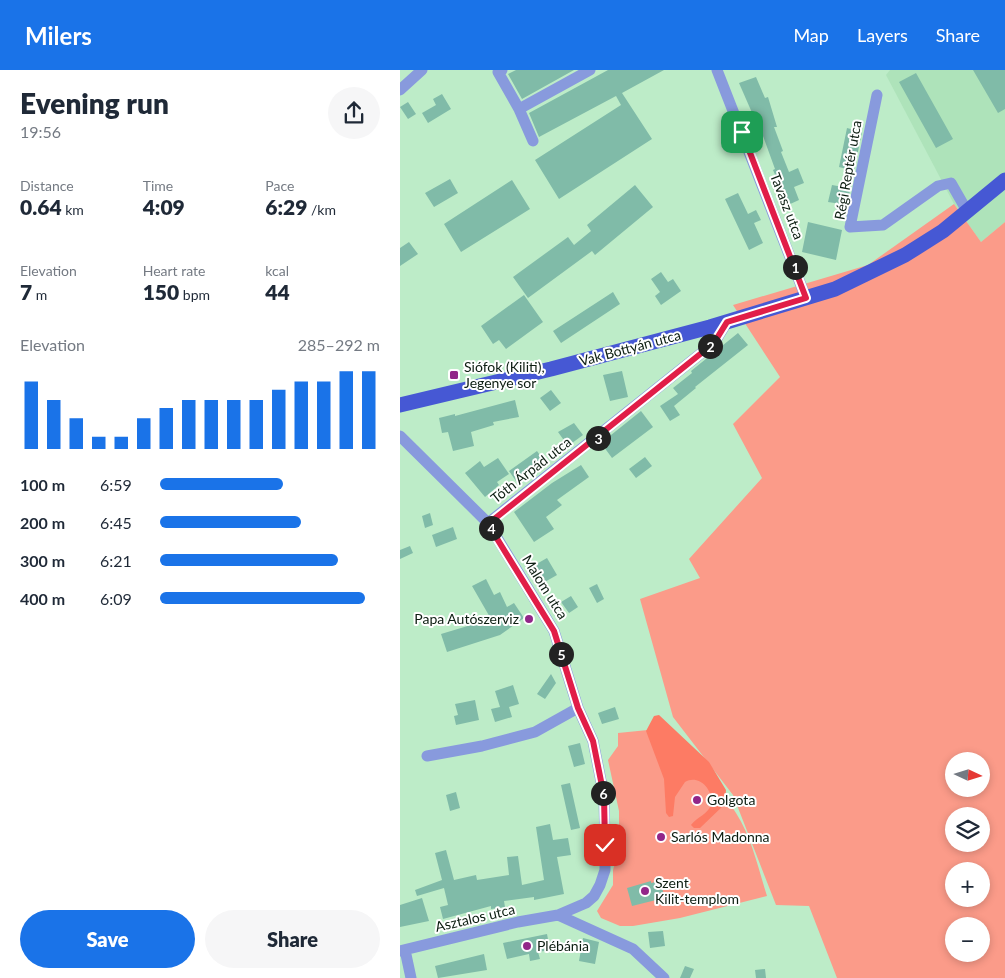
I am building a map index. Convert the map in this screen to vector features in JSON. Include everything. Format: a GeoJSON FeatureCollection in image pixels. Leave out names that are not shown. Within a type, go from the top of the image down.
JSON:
{"type":"FeatureCollection","features":[{"type":"Feature","properties":{"kind":"main road","name":"Vak Bottyán utca"},"geometry":{"type":"LineString","coordinates":[[400,405],[551,369],[727,322],[835,289],[905,255],[943,231],[1005,180]]}},
{"type":"Feature","properties":{"kind":"street"},"geometry":{"type":"LineString","coordinates":[[400,90],[422,70]]}},
{"type":"Feature","properties":{"kind":"street"},"geometry":{"type":"LineString","coordinates":[[502,70],[498,72],[519,109],[533,141]]}},
{"type":"Feature","properties":{"kind":"street"},"geometry":{"type":"LineString","coordinates":[[519,109],[590,70]]}},
{"type":"Feature","properties":{"kind":"street","name":"Tavasz utca"},"geometry":{"type":"LineString","coordinates":[[717,70],[806,298]]}},
{"type":"Feature","properties":{"kind":"street","name":"Régi Reptér utca"},"geometry":{"type":"LineString","coordinates":[[877,95],[850,227],[883,225],[938,186],[951,183],[967,211]]}},
{"type":"Feature","properties":{"kind":"street","name":"Tóth Árpád utca"},"geometry":{"type":"LineString","coordinates":[[488,524],[714,343],[727,322]]}},
{"type":"Feature","properties":{"kind":"street","name":"Malom utca"},"geometry":{"type":"LineString","coordinates":[[400,436],[488,524],[554,631],[578,708],[593,741],[604,796],[605,870],[594,896],[586,903],[558,915]]}},
{"type":"Feature","properties":{"kind":"street"},"geometry":{"type":"LineString","coordinates":[[427,756],[482,746],[535,732],[578,708]]}},
{"type":"Feature","properties":{"kind":"street"},"geometry":{"type":"LineString","coordinates":[[558,915],[633,949],[664,978]]}},
{"type":"Feature","properties":{"kind":"street","name":"Asztalos utca"},"geometry":{"type":"LineString","coordinates":[[402,951],[518,922],[558,915]]}},
{"type":"Feature","properties":{"kind":"street"},"geometry":{"type":"LineString","coordinates":[[402,951],[411,978]]}},
{"type":"Feature","properties":{"kind":"shaded area"},"geometry":{"type":"Polygon","coordinates":[[[890,70],[1005,70],[1005,222],[981,242],[954,204],[886,75],[890,70]]]}},
{"type":"Feature","properties":{"kind":"shaded area"},"geometry":{"type":"Polygon","coordinates":[[[954,204],[981,242],[1005,222],[1005,978],[837,978],[809,906],[776,905],[733,795],[673,717],[640,599],[700,578],[689,559],[762,478],[733,424],[780,377],[733,305],[868,265],[954,204]]]}},
{"type":"Feature","properties":{"kind":"shaded area"},"geometry":{"type":"Polygon","coordinates":[[[659,715],[709,762],[726,790],[725,804],[700,828],[694,828],[691,825],[707,811],[711,805],[711,799],[708,789],[700,782],[690,780],[685,782],[675,797],[673,816],[669,817],[666,813],[664,779],[646,731],[654,716],[659,715]]]}},
{"type":"Feature","properties":{"kind":"shaded area"},"geometry":{"type":"Polygon","coordinates":[[[658,729],[710,779],[736,813],[750,843],[767,896],[680,918],[633,926],[620,926],[601,918],[597,911],[613,885],[613,870],[619,848],[619,811],[608,760],[618,746],[618,733],[658,729]]]}},
{"type":"Feature","properties":{"kind":"building"},"geometry":{"type":"Polygon","coordinates":[[[516,70],[574,70],[522,99],[508,74],[516,70]]]}},
{"type":"Feature","properties":{"kind":"building"},"geometry":{"type":"Polygon","coordinates":[[[608,70],[664,70],[622,93],[652,139],[559,199],[535,160],[621,105],[616,96],[539,137],[529,113],[608,70]]]}},
{"type":"Feature","properties":{"kind":"building"},"geometry":{"type":"Polygon","coordinates":[[[973,70],[1005,70],[1005,109],[998,113],[973,70]]]}},
{"type":"Feature","properties":{"kind":"building"},"geometry":{"type":"Polygon","coordinates":[[[916,73],[953,139],[936,148],[899,82],[916,73]]]}},
{"type":"Feature","properties":{"kind":"building"},"geometry":{"type":"Polygon","coordinates":[[[756,77],[765,98],[768,97],[777,127],[774,127],[783,151],[781,152],[789,172],[798,168],[804,183],[794,187],[799,200],[788,205],[773,170],[775,169],[755,114],[753,115],[739,83],[756,77]]]}},
{"type":"Feature","properties":{"kind":"building"},"geometry":{"type":"Polygon","coordinates":[[[442,94],[451,109],[428,123],[422,113],[436,105],[433,99],[442,94]]]}},
{"type":"Feature","properties":{"kind":"building"},"geometry":{"type":"Polygon","coordinates":[[[408,102],[416,114],[408,119],[400,107],[408,102]]]}},
{"type":"Feature","properties":{"kind":"building"},"geometry":{"type":"Polygon","coordinates":[[[847,128],[862,132],[847,205],[828,202],[832,185],[843,187],[847,169],[839,167],[847,128]]]}},
{"type":"Feature","properties":{"kind":"building"},"geometry":{"type":"Polygon","coordinates":[[[450,179],[458,193],[434,207],[425,193],[450,179]]]}},
{"type":"Feature","properties":{"kind":"building"},"geometry":{"type":"Polygon","coordinates":[[[512,180],[530,209],[461,252],[444,224],[512,180]]]}},
{"type":"Feature","properties":{"kind":"building"},"geometry":{"type":"Polygon","coordinates":[[[635,185],[653,207],[595,255],[592,251],[528,298],[513,277],[568,237],[574,245],[591,231],[587,225],[635,185]]]}},
{"type":"Feature","properties":{"kind":"building"},"geometry":{"type":"Polygon","coordinates":[[[738,193],[748,214],[756,210],[761,220],[754,223],[763,243],[749,250],[725,199],[738,193]]]}},
{"type":"Feature","properties":{"kind":"building"},"geometry":{"type":"Polygon","coordinates":[[[808,222],[842,230],[836,260],[802,252],[808,222]]]}},
{"type":"Feature","properties":{"kind":"building"},"geometry":{"type":"Polygon","coordinates":[[[409,242],[418,254],[400,266],[400,248],[409,242]]]}},
{"type":"Feature","properties":{"kind":"building"},"geometry":{"type":"Polygon","coordinates":[[[661,272],[668,282],[673,279],[681,291],[661,305],[655,296],[660,292],[651,279],[661,272]]]}},
{"type":"Feature","properties":{"kind":"building"},"geometry":{"type":"Polygon","coordinates":[[[613,292],[620,304],[561,343],[553,331],[613,292]]]}},
{"type":"Feature","properties":{"kind":"building"},"geometry":{"type":"Polygon","coordinates":[[[524,295],[543,322],[506,349],[499,340],[493,344],[481,326],[524,295]]]}},
{"type":"Feature","properties":{"kind":"building"},"geometry":{"type":"Polygon","coordinates":[[[738,333],[748,345],[674,406],[680,415],[670,421],[660,406],[678,394],[673,388],[738,333]]]}},
{"type":"Feature","properties":{"kind":"building"},"geometry":{"type":"Polygon","coordinates":[[[622,371],[628,397],[610,401],[603,375],[622,371]]]}},
{"type":"Feature","properties":{"kind":"building"},"geometry":{"type":"Polygon","coordinates":[[[551,390],[561,403],[550,411],[540,398],[551,390]]]}},
{"type":"Feature","properties":{"kind":"building"},"geometry":{"type":"Polygon","coordinates":[[[515,400],[519,417],[493,422],[494,425],[471,432],[474,446],[453,451],[448,432],[442,433],[439,418],[455,414],[455,416],[515,400]]]}},
{"type":"Feature","properties":{"kind":"building"},"geometry":{"type":"Polygon","coordinates":[[[641,411],[653,427],[612,458],[601,443],[641,411]]]}},
{"type":"Feature","properties":{"kind":"building"},"geometry":{"type":"Polygon","coordinates":[[[574,423],[583,435],[568,446],[558,432],[574,423]]]}},
{"type":"Feature","properties":{"kind":"building"},"geometry":{"type":"Polygon","coordinates":[[[537,451],[546,464],[518,484],[509,471],[537,451]]]}},
{"type":"Feature","properties":{"kind":"building"},"geometry":{"type":"Polygon","coordinates":[[[645,457],[652,466],[636,478],[629,469],[645,457]]]}},
{"type":"Feature","properties":{"kind":"building"},"geometry":{"type":"Polygon","coordinates":[[[498,458],[509,474],[497,482],[499,485],[485,497],[465,473],[480,461],[484,467],[498,458]]]}},
{"type":"Feature","properties":{"kind":"building"},"geometry":{"type":"Polygon","coordinates":[[[581,465],[589,477],[557,500],[562,505],[546,517],[554,529],[534,542],[514,512],[552,483],[581,465]]]}},
{"type":"Feature","properties":{"kind":"building"},"geometry":{"type":"Polygon","coordinates":[[[430,513],[433,525],[425,528],[422,516],[430,513]]]}},
{"type":"Feature","properties":{"kind":"building"},"geometry":{"type":"Polygon","coordinates":[[[453,527],[457,539],[436,547],[432,535],[453,527]]]}},
{"type":"Feature","properties":{"kind":"building"},"geometry":{"type":"Polygon","coordinates":[[[410,546],[413,553],[400,559],[400,550],[410,546]]]}},
{"type":"Feature","properties":{"kind":"building"},"geometry":{"type":"Polygon","coordinates":[[[547,558],[557,575],[543,583],[533,566],[547,558]]]}},
{"type":"Feature","properties":{"kind":"building"},"geometry":{"type":"Polygon","coordinates":[[[486,579],[494,595],[500,592],[507,607],[514,603],[524,618],[500,635],[447,652],[441,634],[491,619],[472,586],[486,579]]]}},
{"type":"Feature","properties":{"kind":"building"},"geometry":{"type":"Polygon","coordinates":[[[597,584],[604,599],[597,603],[589,588],[597,584]]]}},
{"type":"Feature","properties":{"kind":"building"},"geometry":{"type":"Polygon","coordinates":[[[571,596],[578,607],[569,613],[561,602],[571,596]]]}},
{"type":"Feature","properties":{"kind":"building"},"geometry":{"type":"Polygon","coordinates":[[[551,674],[556,683],[545,699],[537,694],[551,674]]]}},
{"type":"Feature","properties":{"kind":"building"},"geometry":{"type":"Polygon","coordinates":[[[513,685],[519,704],[509,707],[512,717],[495,722],[491,709],[500,707],[495,691],[513,685]]]}},
{"type":"Feature","properties":{"kind":"building"},"geometry":{"type":"Polygon","coordinates":[[[475,700],[479,720],[456,725],[454,716],[458,715],[455,704],[475,700]]]}},
{"type":"Feature","properties":{"kind":"building"},"geometry":{"type":"Polygon","coordinates":[[[615,707],[619,719],[602,724],[598,713],[615,707]]]}},
{"type":"Feature","properties":{"kind":"building"},"geometry":{"type":"Polygon","coordinates":[[[580,743],[585,764],[574,767],[568,746],[580,743]]]}},
{"type":"Feature","properties":{"kind":"building"},"geometry":{"type":"Polygon","coordinates":[[[570,783],[580,828],[571,830],[561,785],[570,783]]]}},
{"type":"Feature","properties":{"kind":"building"},"geometry":{"type":"Polygon","coordinates":[[[456,792],[460,808],[450,811],[446,795],[456,792]]]}},
{"type":"Feature","properties":{"kind":"building"},"geometry":{"type":"Polygon","coordinates":[[[550,824],[553,840],[568,838],[571,855],[557,857],[564,894],[534,900],[534,897],[504,901],[505,907],[491,909],[491,906],[443,919],[440,907],[448,905],[444,888],[417,896],[415,890],[442,880],[435,853],[446,850],[454,880],[476,875],[477,880],[509,875],[507,857],[518,856],[522,885],[544,880],[536,827],[550,824]]]}},
{"type":"Feature","properties":{"kind":"building","name":"Szent Kilit-templom"},"geometry":{"type":"Polygon","coordinates":[[[651,881],[651,883],[660,881],[664,895],[655,897],[656,900],[632,906],[627,888],[651,881]]]}},
{"type":"Feature","properties":{"kind":"building"},"geometry":{"type":"Polygon","coordinates":[[[422,898],[429,921],[400,927],[400,905],[422,898]]]}},
{"type":"Feature","properties":{"kind":"building"},"geometry":{"type":"Polygon","coordinates":[[[663,931],[665,946],[650,948],[648,932],[663,931]]]}},
{"type":"Feature","properties":{"kind":"building","name":"Plébánia"},"geometry":{"type":"Polygon","coordinates":[[[547,934],[550,950],[538,952],[540,959],[530,961],[529,954],[507,959],[503,943],[547,934]]]}},
{"type":"Feature","properties":{"kind":"building"},"geometry":{"type":"Polygon","coordinates":[[[583,938],[599,942],[595,964],[579,961],[583,938]]]}},
{"type":"Feature","properties":{"kind":"building"},"geometry":{"type":"Polygon","coordinates":[[[484,954],[487,970],[438,978],[435,966],[484,954]]]}},
{"type":"Feature","properties":{"kind":"building"},"geometry":{"type":"Polygon","coordinates":[[[685,966],[694,969],[690,978],[680,978],[685,966]]]}},
{"type":"Feature","properties":{"kind":"building"},"geometry":{"type":"Polygon","coordinates":[[[765,969],[766,978],[756,978],[755,970],[765,969]]]}},
{"type":"Feature","properties":{"kind":"place","name":"Siófok (Kiliti), Jegenye sor"},"geometry":{"type":"Point","coordinates":[454,375]}},
{"type":"Feature","properties":{"kind":"place","name":"Papa Autószerviz"},"geometry":{"type":"Point","coordinates":[529,619]}},
{"type":"Feature","properties":{"kind":"place","name":"Golgota"},"geometry":{"type":"Point","coordinates":[697,800]}},
{"type":"Feature","properties":{"kind":"place","name":"Sarlós Madonna"},"geometry":{"type":"Point","coordinates":[661,837]}},
{"type":"Feature","properties":{"kind":"place","name":"Szent Kilit-templom"},"geometry":{"type":"Point","coordinates":[645,891]}},
{"type":"Feature","properties":{"kind":"place","name":"Plébánia"},"geometry":{"type":"Point","coordinates":[527,946]}},
{"type":"Feature","properties":{"kind":"route"},"geometry":{"type":"LineString","coordinates":[[605,845],[604,796],[593,741],[578,708],[554,631],[488,524],[714,343],[727,322],[806,298],[742,132]]}}]}
